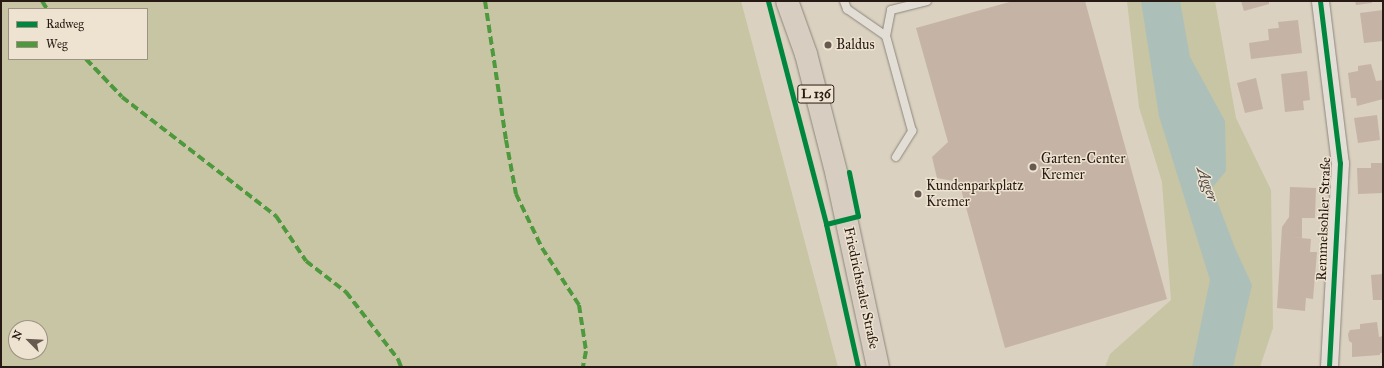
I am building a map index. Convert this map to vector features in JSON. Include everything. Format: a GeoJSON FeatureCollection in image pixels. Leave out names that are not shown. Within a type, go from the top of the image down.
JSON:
{"type":"FeatureCollection","features":[{"type":"Feature","properties":{"kind":"main road","name":"Friedrichstaler Straße"},"geometry":{"type":"LineString","coordinates":[[787,1],[806,54],[833,160],[878,367]]}},
{"type":"Feature","properties":{"kind":"street","name":"Remmelsohler Straße"},"geometry":{"type":"LineString","coordinates":[[1320,1],[1340,163],[1329,367]]}},
{"type":"Feature","properties":{"kind":"lane"},"geometry":{"type":"LineString","coordinates":[[844,1],[847,9],[886,36]]}},
{"type":"Feature","properties":{"kind":"lane"},"geometry":{"type":"LineString","coordinates":[[896,157],[912,130],[886,36],[891,10],[927,1]]}},
{"type":"Feature","properties":{"kind":"shaded area"},"geometry":{"type":"Polygon","coordinates":[[[1,1],[741,1],[838,367],[1,367],[1,1]]]}},
{"type":"Feature","properties":{"kind":"shaded area"},"geometry":{"type":"Polygon","coordinates":[[[1127,1],[1215,1],[1236,118],[1271,190],[1273,328],[1260,367],[1105,367],[1110,354],[1171,300],[1162,182],[1139,107],[1127,1]]]}},
{"type":"Feature","properties":{"kind":"water","name":"Agger"},"geometry":{"type":"Polygon","coordinates":[[[1141,1],[1180,1],[1190,57],[1225,121],[1226,171],[1212,188],[1235,248],[1252,285],[1233,367],[1192,367],[1210,280],[1159,116],[1141,1]]]}},
{"type":"Feature","properties":{"kind":"building","name":"Garten-Center Kremer"},"geometry":{"type":"Polygon","coordinates":[[[1013,1],[1085,1],[1167,299],[1005,348],[959,182],[937,178],[932,157],[948,142],[916,28],[1013,1]]]}},
{"type":"Feature","properties":{"kind":"building"},"geometry":{"type":"Polygon","coordinates":[[[1241,1],[1269,1],[1269,4],[1244,11],[1241,1]]]}},
{"type":"Feature","properties":{"kind":"building"},"geometry":{"type":"Polygon","coordinates":[[[1355,1],[1372,1],[1372,3],[1356,5],[1355,1]]]}},
{"type":"Feature","properties":{"kind":"building"},"geometry":{"type":"Polygon","coordinates":[[[1383,10],[1383,41],[1364,43],[1360,13],[1383,10]]]}},
{"type":"Feature","properties":{"kind":"building"},"geometry":{"type":"Polygon","coordinates":[[[1298,20],[1302,53],[1251,59],[1249,43],[1269,40],[1268,29],[1279,28],[1278,22],[1298,20]]]}},
{"type":"Feature","properties":{"kind":"building"},"geometry":{"type":"Polygon","coordinates":[[[1371,64],[1376,81],[1383,80],[1383,99],[1357,106],[1356,98],[1351,98],[1348,73],[1358,71],[1358,66],[1371,64]]]}},
{"type":"Feature","properties":{"kind":"building"},"geometry":{"type":"Polygon","coordinates":[[[1307,71],[1310,100],[1303,101],[1304,110],[1285,112],[1281,74],[1307,71]]]}},
{"type":"Feature","properties":{"kind":"building"},"geometry":{"type":"Polygon","coordinates":[[[1256,78],[1263,109],[1245,113],[1237,83],[1256,78]]]}},
{"type":"Feature","properties":{"kind":"building"},"geometry":{"type":"Polygon","coordinates":[[[1377,115],[1380,140],[1358,143],[1354,118],[1377,115]]]}},
{"type":"Feature","properties":{"kind":"building"},"geometry":{"type":"Polygon","coordinates":[[[1371,163],[1383,163],[1383,193],[1358,194],[1357,168],[1371,168],[1371,163]]]}},
{"type":"Feature","properties":{"kind":"building"},"geometry":{"type":"Polygon","coordinates":[[[1290,187],[1316,188],[1315,218],[1302,218],[1302,238],[1289,237],[1311,239],[1310,252],[1317,252],[1313,299],[1306,298],[1305,311],[1277,308],[1282,227],[1289,217],[1290,187]]]}},
{"type":"Feature","properties":{"kind":"building"},"geometry":{"type":"Polygon","coordinates":[[[1383,274],[1383,300],[1373,300],[1371,275],[1383,274]]]}},
{"type":"Feature","properties":{"kind":"building"},"geometry":{"type":"Polygon","coordinates":[[[1377,322],[1379,337],[1383,336],[1383,353],[1380,353],[1380,355],[1352,357],[1352,343],[1349,341],[1348,334],[1350,330],[1360,329],[1360,324],[1377,322]]]}},
{"type":"Feature","properties":{"kind":"marked path"},"geometry":{"type":"LineString","coordinates":[[42,1],[46,8]]}},
{"type":"Feature","properties":{"kind":"marked path"},"geometry":{"type":"LineString","coordinates":[[485,1],[506,140],[516,194],[542,248],[579,305],[586,351],[583,367]]}},
{"type":"Feature","properties":{"kind":"marked path"},"geometry":{"type":"LineString","coordinates":[[87,60],[122,97],[276,216],[306,261],[346,292],[398,359],[401,367]]}},
{"type":"Feature","properties":{"kind":"cycle path"},"geometry":{"type":"LineString","coordinates":[[768,1],[826,224],[858,367]]}},
{"type":"Feature","properties":{"kind":"cycle path"},"geometry":{"type":"LineString","coordinates":[[1320,1],[1340,163],[1329,367]]}},
{"type":"Feature","properties":{"kind":"cycle path"},"geometry":{"type":"LineString","coordinates":[[826,224],[858,216],[849,172]]}},
{"type":"Feature","properties":{"kind":"place","name":"Baldus"},"geometry":{"type":"Point","coordinates":[828,45]}},
{"type":"Feature","properties":{"kind":"place","name":"Garten-Center Kremer"},"geometry":{"type":"Point","coordinates":[1033,167]}},
{"type":"Feature","properties":{"kind":"place","name":"Kundenparkplatz Kremer"},"geometry":{"type":"Point","coordinates":[918,194]}}]}
